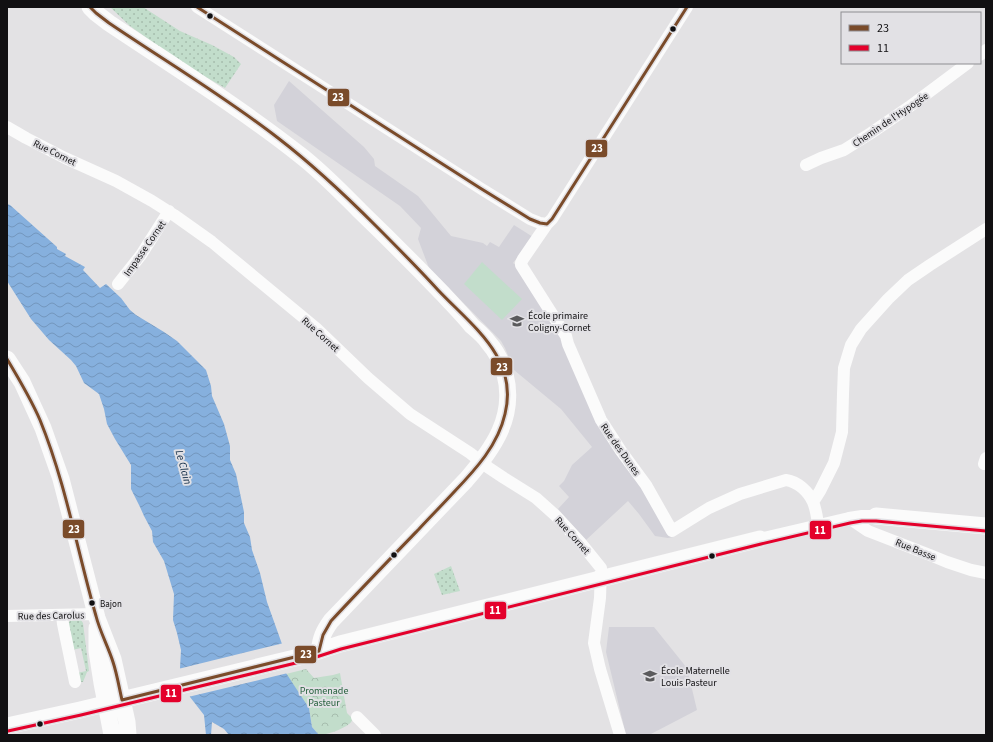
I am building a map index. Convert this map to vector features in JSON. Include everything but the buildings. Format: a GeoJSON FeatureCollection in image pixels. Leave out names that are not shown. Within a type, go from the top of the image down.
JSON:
{"type":"FeatureCollection","features":[{"type":"Feature","properties":{"kind":"main road"},"geometry":{"type":"LineString","coordinates":[[90,7],[109,23],[247,114],[302,156],[330,181],[415,264],[489,342],[505,374],[507,401],[504,423],[484,457],[466,480],[331,621],[311,654]]}},
{"type":"Feature","properties":{"kind":"main road"},"geometry":{"type":"LineString","coordinates":[[98,7],[109,23]]}},
{"type":"Feature","properties":{"kind":"main road"},"geometry":{"type":"LineString","coordinates":[[7,359],[22,382],[47,437],[61,479],[96,616],[97,651],[114,702],[127,722],[128,735]]}},
{"type":"Feature","properties":{"kind":"main road"},"geometry":{"type":"LineString","coordinates":[[876,516],[986,526]]}},
{"type":"Feature","properties":{"kind":"main road"},"geometry":{"type":"LineString","coordinates":[[7,726],[114,702],[311,654],[340,644],[760,538]]}},
{"type":"Feature","properties":{"kind":"main road"},"geometry":{"type":"LineString","coordinates":[[340,644],[338,625],[350,601]]}},
{"type":"Feature","properties":{"kind":"main road"},"geometry":{"type":"LineString","coordinates":[[112,735],[114,702]]}},
{"type":"Feature","properties":{"kind":"street"},"geometry":{"type":"LineString","coordinates":[[197,7],[499,199],[530,218],[540,223],[547,224],[556,213],[687,7]]}},
{"type":"Feature","properties":{"kind":"street","name":"Chemin de l'Hypogée"},"geometry":{"type":"LineString","coordinates":[[806,165],[844,150],[909,107],[967,64]]}},
{"type":"Feature","properties":{"kind":"street","name":"Rue Cornet"},"geometry":{"type":"LineString","coordinates":[[7,126],[26,138],[116,181],[152,201],[169,211],[212,242],[316,328],[368,378],[410,414],[470,452],[499,475],[536,498],[555,515],[598,564],[601,568],[601,579]]}},
{"type":"Feature","properties":{"kind":"street","name":"Impasse Cornet"},"geometry":{"type":"LineString","coordinates":[[118,284],[141,255],[169,211]]}},
{"type":"Feature","properties":{"kind":"street","name":"Rue des Dunes"},"geometry":{"type":"LineString","coordinates":[[547,224],[523,259],[521,263],[522,266],[566,336],[568,344],[601,420],[621,451],[646,485],[672,531],[709,508],[740,494],[786,480],[792,481],[799,485],[813,502]]}},
{"type":"Feature","properties":{"kind":"street"},"geometry":{"type":"LineString","coordinates":[[818,524],[813,502],[834,463],[842,432],[844,368],[852,345],[861,329],[888,299],[908,280],[986,229]]}},
{"type":"Feature","properties":{"kind":"street"},"geometry":{"type":"LineString","coordinates":[[760,538],[849,518],[876,516]]}},
{"type":"Feature","properties":{"kind":"street","name":"Rue Basse"},"geometry":{"type":"LineString","coordinates":[[849,518],[868,531],[947,562],[986,573]]}},
{"type":"Feature","properties":{"kind":"street"},"geometry":{"type":"LineString","coordinates":[[601,579],[594,643],[601,673],[620,735]]}},
{"type":"Feature","properties":{"kind":"street"},"geometry":{"type":"LineString","coordinates":[[62,615],[75,682]]}},
{"type":"Feature","properties":{"kind":"street","name":"Rue des Carolus"},"geometry":{"type":"LineString","coordinates":[[7,616],[96,616]]}},
{"type":"Feature","properties":{"kind":"street"},"geometry":{"type":"LineString","coordinates":[[357,717],[375,735]]}},
{"type":"Feature","properties":{"kind":"shaded area","name":"École primaire Coligny-Cornet"},"geometry":{"type":"Polygon","coordinates":[[[289,81],[364,147],[374,159],[375,166],[418,196],[451,236],[483,243],[487,246],[490,242],[499,247],[514,225],[533,237],[513,263],[517,266],[561,335],[647,491],[664,525],[673,537],[668,538],[655,536],[628,501],[586,540],[558,509],[569,497],[559,486],[564,481],[572,465],[592,447],[561,409],[514,370],[501,341],[429,268],[418,239],[421,228],[400,206],[277,121],[274,105],[289,81]]]}},
{"type":"Feature","properties":{"kind":"shaded area","name":"École Maternelle Louis Pasteur"},"geometry":{"type":"Polygon","coordinates":[[[609,627],[654,627],[687,668],[697,710],[649,735],[626,735],[606,652],[609,627]]]}},
{"type":"Feature","properties":{"kind":"green space"},"geometry":{"type":"Polygon","coordinates":[[[110,7],[143,7],[180,31],[212,45],[234,57],[241,64],[225,88],[183,64],[130,26],[110,7]]]}},
{"type":"Feature","properties":{"kind":"green space"},"geometry":{"type":"Polygon","coordinates":[[[482,262],[522,299],[502,320],[464,284],[482,262]]]}},
{"type":"Feature","properties":{"kind":"green space"},"geometry":{"type":"Polygon","coordinates":[[[451,566],[460,591],[442,595],[434,574],[451,566]]]}},
{"type":"Feature","properties":{"kind":"green space"},"geometry":{"type":"Polygon","coordinates":[[[74,619],[81,620],[83,623],[89,671],[87,672],[83,682],[79,682],[77,673],[86,671],[81,648],[72,650],[67,624],[74,619]]]}},
{"type":"Feature","properties":{"kind":"green space","name":"Promenade Pasteur"},"geometry":{"type":"Polygon","coordinates":[[[306,669],[314,678],[340,673],[347,713],[353,719],[350,724],[339,730],[322,735],[319,735],[312,727],[309,708],[286,674],[306,669]]]}},
{"type":"Feature","properties":{"kind":"water","name":"Le Clain"},"geometry":{"type":"Polygon","coordinates":[[[7,204],[57,247],[57,249],[66,254],[65,256],[85,267],[83,270],[100,288],[106,284],[121,298],[130,310],[177,341],[206,370],[211,386],[212,396],[224,424],[230,446],[230,460],[236,474],[244,512],[244,523],[250,537],[252,550],[260,573],[267,602],[282,644],[286,673],[309,708],[312,727],[319,735],[229,735],[224,729],[212,722],[211,735],[206,735],[204,715],[190,697],[180,668],[181,650],[173,620],[174,594],[164,561],[153,542],[152,531],[131,489],[131,465],[107,424],[99,394],[84,383],[76,366],[49,340],[31,319],[7,281],[7,204]]]}},
{"type":"Feature","properties":{"kind":"pier"},"geometry":{"type":"Polygon","coordinates":[[[284,643],[288,673],[188,697],[178,669],[284,643]]]}},
{"type":"Feature","properties":{"kind":"transit line","name":"23"},"geometry":{"type":"LineString","coordinates":[[7,359],[33,404],[49,444],[64,493],[89,591],[98,622],[113,662],[122,700],[319,651],[323,635],[331,621],[446,501],[478,465],[492,446],[502,425],[505,414],[508,394],[505,376],[499,360],[490,344],[364,214],[341,192],[278,138],[216,93],[109,23],[90,7]]}},
{"type":"Feature","properties":{"kind":"transit line","name":"23"},"geometry":{"type":"LineString","coordinates":[[197,7],[480,188],[530,219],[547,224],[552,219],[687,7]]}},
{"type":"Feature","properties":{"kind":"transit line","name":"11"},"geometry":{"type":"LineString","coordinates":[[8,731],[81,715],[304,661],[341,649],[850,523],[876,521],[986,531]]}},
{"type":"Feature","properties":{"kind":"place","name":"École primaire Coligny-Cornet"},"geometry":{"type":"Point","coordinates":[517,321]}},
{"type":"Feature","properties":{"kind":"place","name":"Bajon"},"geometry":{"type":"Point","coordinates":[92,603]}},
{"type":"Feature","properties":{"kind":"place","name":"École Maternelle Louis Pasteur"},"geometry":{"type":"Point","coordinates":[650,676]}}]}
